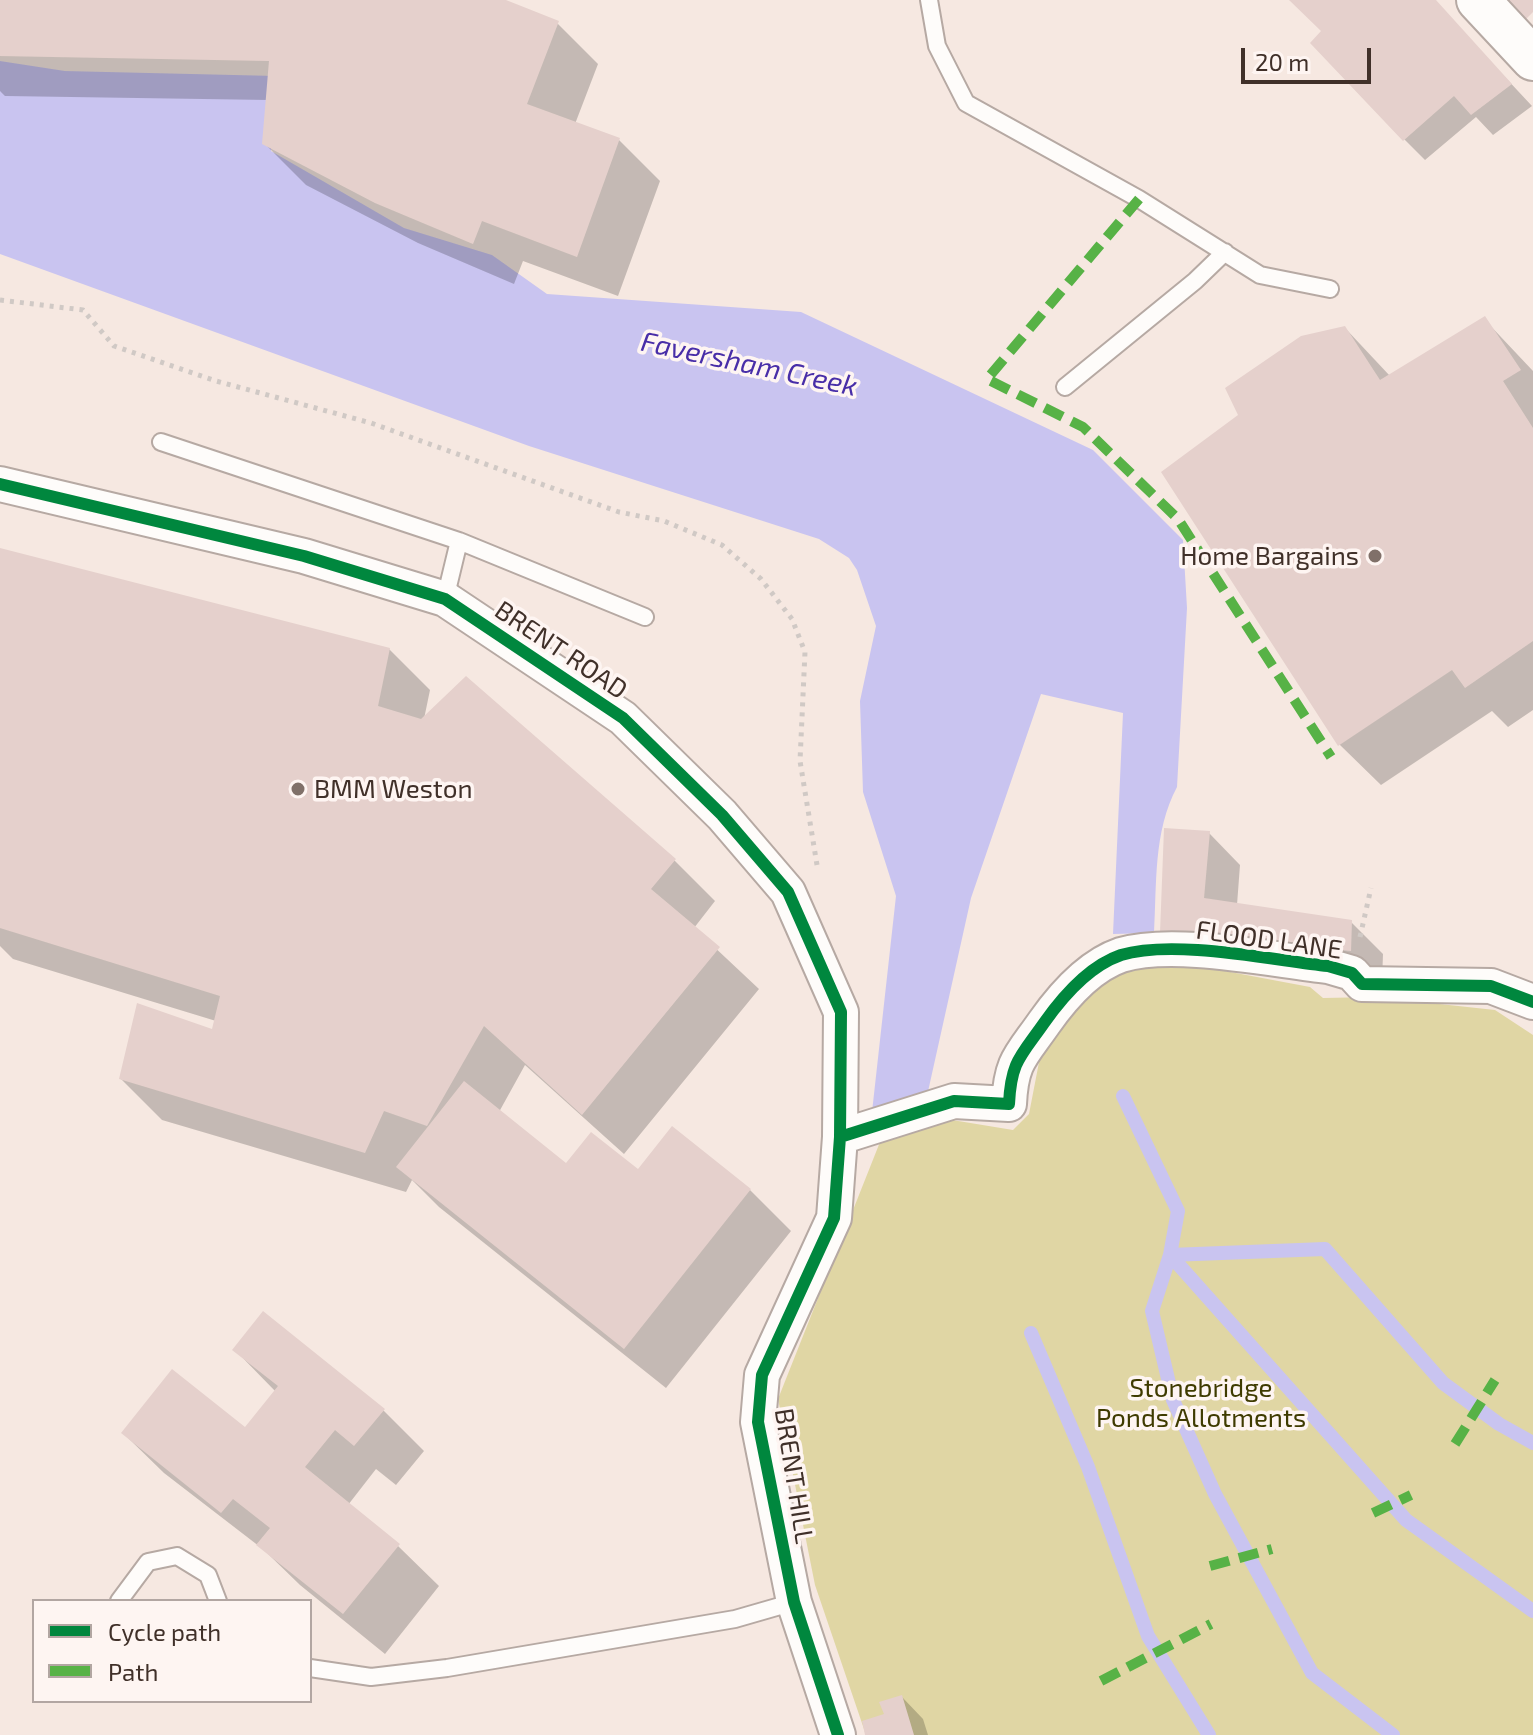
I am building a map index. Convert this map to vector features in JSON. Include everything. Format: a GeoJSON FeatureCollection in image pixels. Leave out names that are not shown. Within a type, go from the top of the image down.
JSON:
{"type":"FeatureCollection","features":[{"type":"Feature","properties":{"kind":"street"},"geometry":{"type":"LineString","coordinates":[[1478,0],[1533,59]]}},
{"type":"Feature","properties":{"kind":"street","name":"BRENT ROAD"},"geometry":{"type":"LineString","coordinates":[[0,484],[304,556],[445,599],[623,718],[722,815],[788,892],[841,1012],[840,1137]]}},
{"type":"Feature","properties":{"kind":"street","name":"FLOOD LANE"},"geometry":{"type":"LineString","coordinates":[[840,1137],[954,1101],[1009,1104],[1010,1071],[1051,1013],[1071,989],[1120,956],[1177,949],[1328,966],[1352,973],[1362,984],[1491,986],[1533,1002]]}},
{"type":"Feature","properties":{"kind":"street","name":"BRENT HILL"},"geometry":{"type":"LineString","coordinates":[[838,1735],[794,1602],[758,1422],[762,1375],[834,1218],[840,1137]]}},
{"type":"Feature","properties":{"kind":"lane"},"geometry":{"type":"LineString","coordinates":[[929,0],[937,46],[966,103],[1139,199],[1260,275],[1330,289]]}},
{"type":"Feature","properties":{"kind":"lane"},"geometry":{"type":"LineString","coordinates":[[1065,387],[1195,281],[1225,252]]}},
{"type":"Feature","properties":{"kind":"lane"},"geometry":{"type":"LineString","coordinates":[[161,442],[459,541],[645,617]]}},
{"type":"Feature","properties":{"kind":"lane"},"geometry":{"type":"LineString","coordinates":[[445,599],[459,541]]}},
{"type":"Feature","properties":{"kind":"lane"},"geometry":{"type":"LineString","coordinates":[[120,1599],[148,1562],[177,1556],[208,1575],[217,1599]]}},
{"type":"Feature","properties":{"kind":"lane"},"geometry":{"type":"LineString","coordinates":[[312,1668],[371,1677],[447,1668],[735,1619],[794,1602]]}},
{"type":"Feature","properties":{"kind":"path"},"geometry":{"type":"LineString","coordinates":[[1352,973],[1371,888]]}},
{"type":"Feature","properties":{"kind":"green space","name":"Stonebridge Ponds Allotments"},"geometry":{"type":"Polygon","coordinates":[[[1140,955],[1310,987],[1323,998],[1375,997],[1495,1010],[1533,1035],[1533,1735],[866,1735],[815,1585],[778,1399],[880,1142],[946,1119],[1013,1130],[1029,1114],[1040,1057],[1090,994],[1140,955]]]}},
{"type":"Feature","properties":{"kind":"water","name":"Faversham Creek"},"geometry":{"type":"Polygon","coordinates":[[[0,61],[65,71],[277,76],[271,151],[404,228],[492,255],[547,294],[801,312],[1093,450],[1183,540],[1187,608],[1177,787],[1169,804],[1160,840],[1154,933],[1113,934],[1123,713],[1041,694],[971,898],[927,1096],[872,1112],[896,896],[863,792],[860,701],[876,626],[857,570],[849,558],[819,539],[529,446],[0,254],[0,61]]]}},
{"type":"Feature","properties":{"kind":"building"},"geometry":{"type":"Polygon","coordinates":[[[0,0],[506,0],[559,21],[527,104],[620,138],[577,257],[482,221],[473,244],[375,203],[262,144],[269,61],[0,56],[0,0]]]}},
{"type":"Feature","properties":{"kind":"building"},"geometry":{"type":"Polygon","coordinates":[[[1289,0],[1436,0],[1512,84],[1471,115],[1454,96],[1403,141],[1310,43],[1321,31],[1289,0]]]}},
{"type":"Feature","properties":{"kind":"building"},"geometry":{"type":"Polygon","coordinates":[[[1508,0],[1533,0],[1533,12],[1526,19],[1508,0]]]}},
{"type":"Feature","properties":{"kind":"building","name":"Home Bargains"},"geometry":{"type":"Polygon","coordinates":[[[1485,316],[1521,370],[1503,381],[1533,428],[1533,641],[1465,688],[1452,670],[1338,746],[1161,472],[1238,415],[1225,388],[1301,336],[1345,326],[1380,380],[1485,316]]]}},
{"type":"Feature","properties":{"kind":"building","name":"BMM Weston"},"geometry":{"type":"Polygon","coordinates":[[[0,548],[390,648],[378,706],[421,719],[466,676],[676,859],[651,889],[720,947],[582,1115],[484,1026],[427,1126],[384,1111],[365,1153],[119,1079],[137,1003],[212,1029],[220,996],[0,928],[0,548]]]}},
{"type":"Feature","properties":{"kind":"building"},"geometry":{"type":"Polygon","coordinates":[[[1164,828],[1210,831],[1204,898],[1352,920],[1351,951],[1160,933],[1164,828]]]}},
{"type":"Feature","properties":{"kind":"building"},"geometry":{"type":"Polygon","coordinates":[[[464,1081],[566,1163],[591,1132],[638,1169],[672,1126],[751,1189],[624,1349],[396,1167],[464,1081]]]}},
{"type":"Feature","properties":{"kind":"building"},"geometry":{"type":"Polygon","coordinates":[[[263,1311],[385,1409],[354,1446],[335,1430],[305,1467],[400,1544],[343,1614],[256,1545],[270,1528],[233,1499],[221,1513],[121,1433],[172,1369],[245,1427],[278,1386],[232,1350],[263,1311]]]}},
{"type":"Feature","properties":{"kind":"building"},"geometry":{"type":"Polygon","coordinates":[[[902,1695],[914,1735],[865,1735],[862,1721],[884,1714],[879,1702],[902,1695]]]}},
{"type":"Feature","properties":{"kind":"waterway"},"geometry":{"type":"LineString","coordinates":[[1123,1096],[1178,1211],[1170,1255],[1406,1520],[1533,1611]]}},
{"type":"Feature","properties":{"kind":"waterway"},"geometry":{"type":"LineString","coordinates":[[1393,1735],[1312,1673],[1215,1494],[1173,1400],[1152,1311],[1170,1255],[1325,1249],[1443,1383],[1499,1424],[1533,1443]]}},
{"type":"Feature","properties":{"kind":"waterway"},"geometry":{"type":"LineString","coordinates":[[1031,1333],[1088,1467],[1148,1636],[1209,1735]]}},
{"type":"Feature","properties":{"kind":"marked path"},"geometry":{"type":"LineString","coordinates":[[1139,199],[987,379],[1083,427],[1178,519],[1331,757]]}},
{"type":"Feature","properties":{"kind":"marked path"},"geometry":{"type":"LineString","coordinates":[[1455,1444],[1495,1380]]}},
{"type":"Feature","properties":{"kind":"marked path"},"geometry":{"type":"LineString","coordinates":[[1373,1513],[1411,1495]]}},
{"type":"Feature","properties":{"kind":"marked path"},"geometry":{"type":"LineString","coordinates":[[1210,1566],[1272,1549]]}},
{"type":"Feature","properties":{"kind":"marked path"},"geometry":{"type":"LineString","coordinates":[[1101,1681],[1211,1624]]}},
{"type":"Feature","properties":{"kind":"cycle path"},"geometry":{"type":"LineString","coordinates":[[0,484],[304,556],[445,599],[623,718],[722,815],[788,892],[841,1012],[840,1137],[834,1218],[762,1375],[758,1422],[794,1602],[838,1735]]}},
{"type":"Feature","properties":{"kind":"cycle path"},"geometry":{"type":"LineString","coordinates":[[840,1137],[954,1101],[1009,1104],[1015,1068],[1051,1013],[1088,974],[1121,955],[1168,949],[1252,956],[1328,966],[1352,973],[1362,984],[1491,986],[1533,1002]]}},
{"type":"Feature","properties":{"kind":"place","name":"Home Bargains"},"geometry":{"type":"Point","coordinates":[1375,556]}},
{"type":"Feature","properties":{"kind":"place","name":"BMM Weston"},"geometry":{"type":"Point","coordinates":[298,789]}}]}
